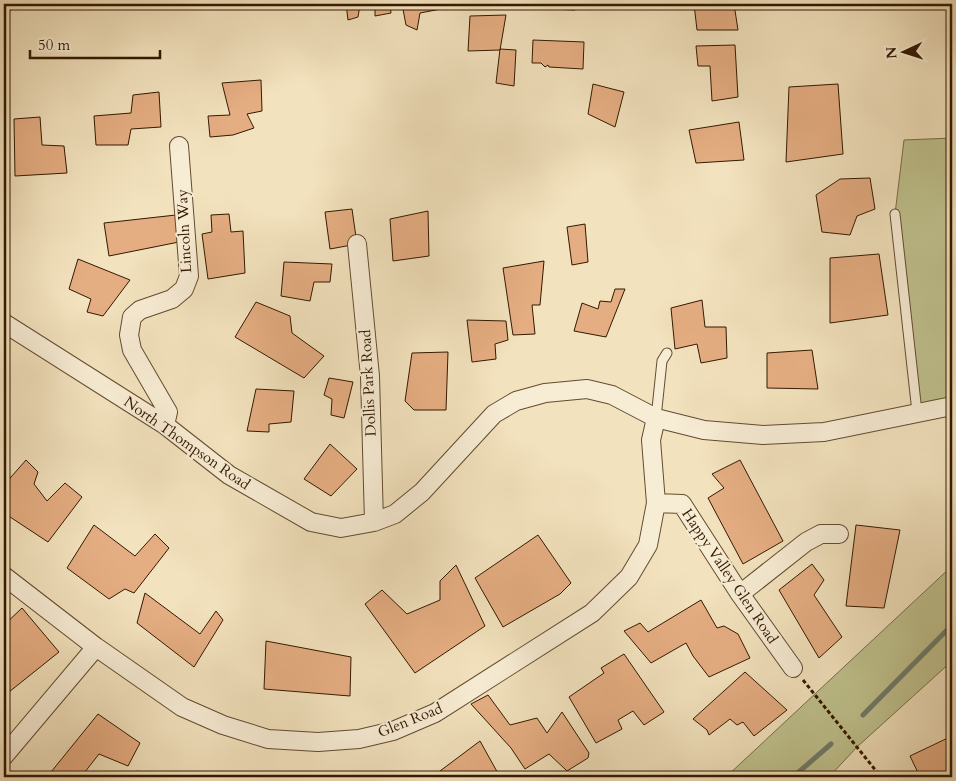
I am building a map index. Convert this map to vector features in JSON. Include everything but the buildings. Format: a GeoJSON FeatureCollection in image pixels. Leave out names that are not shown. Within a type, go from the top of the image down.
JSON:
{"type":"FeatureCollection","features":[{"type":"Feature","properties":{"kind":"street","name":"Lincoln Way"},"geometry":{"type":"LineString","coordinates":[[165,425],[168,412],[132,350],[130,335],[132,317],[140,310],[172,299],[184,288],[189,276],[179,146]]}},
{"type":"Feature","properties":{"kind":"street","name":"Dollis Park Road"},"geometry":{"type":"LineString","coordinates":[[357,244],[370,376],[374,522]]}},
{"type":"Feature","properties":{"kind":"street","name":"North Thompson Road"},"geometry":{"type":"LineString","coordinates":[[4,323],[165,425],[228,476],[311,522],[340,528],[374,522],[394,514],[422,492],[494,414],[516,401],[545,393],[587,389],[612,395],[656,418],[704,430],[763,435],[824,432],[952,406]]}},
{"type":"Feature","properties":{"kind":"street","name":"Glen Road"},"geometry":{"type":"LineString","coordinates":[[4,576],[96,646],[182,707],[223,725],[268,739],[318,742],[359,739],[393,731],[435,713],[592,614],[629,577],[648,545],[656,503],[651,440],[656,418]]}},
{"type":"Feature","properties":{"kind":"street","name":"Happy Valley Glen Road"},"geometry":{"type":"LineString","coordinates":[[656,503],[682,504],[740,594],[794,668]]}},
{"type":"Feature","properties":{"kind":"street"},"geometry":{"type":"LineString","coordinates":[[740,594],[806,542],[821,534],[839,534]]}},
{"type":"Feature","properties":{"kind":"street"},"geometry":{"type":"LineString","coordinates":[[4,756],[96,646]]}},
{"type":"Feature","properties":{"kind":"lane"},"geometry":{"type":"LineString","coordinates":[[895,214],[917,412]]}},
{"type":"Feature","properties":{"kind":"lane"},"geometry":{"type":"LineString","coordinates":[[656,418],[662,361],[667,352]]}},
{"type":"Feature","properties":{"kind":"path"},"geometry":{"type":"LineString","coordinates":[[794,668],[881,777]]}},
{"type":"Feature","properties":{"kind":"green space"},"geometry":{"type":"Polygon","coordinates":[[[952,138],[952,428],[944,407],[917,412],[895,214],[904,140],[952,138]]]}},
{"type":"Feature","properties":{"kind":"green space"},"geometry":{"type":"Polygon","coordinates":[[[952,566],[952,661],[857,747],[829,777],[726,777],[952,566]]]}},
{"type":"Feature","properties":{"kind":"waterway"},"geometry":{"type":"LineString","coordinates":[[863,715],[952,625]]}},
{"type":"Feature","properties":{"kind":"waterway"},"geometry":{"type":"LineString","coordinates":[[793,777],[831,744]]}}]}
